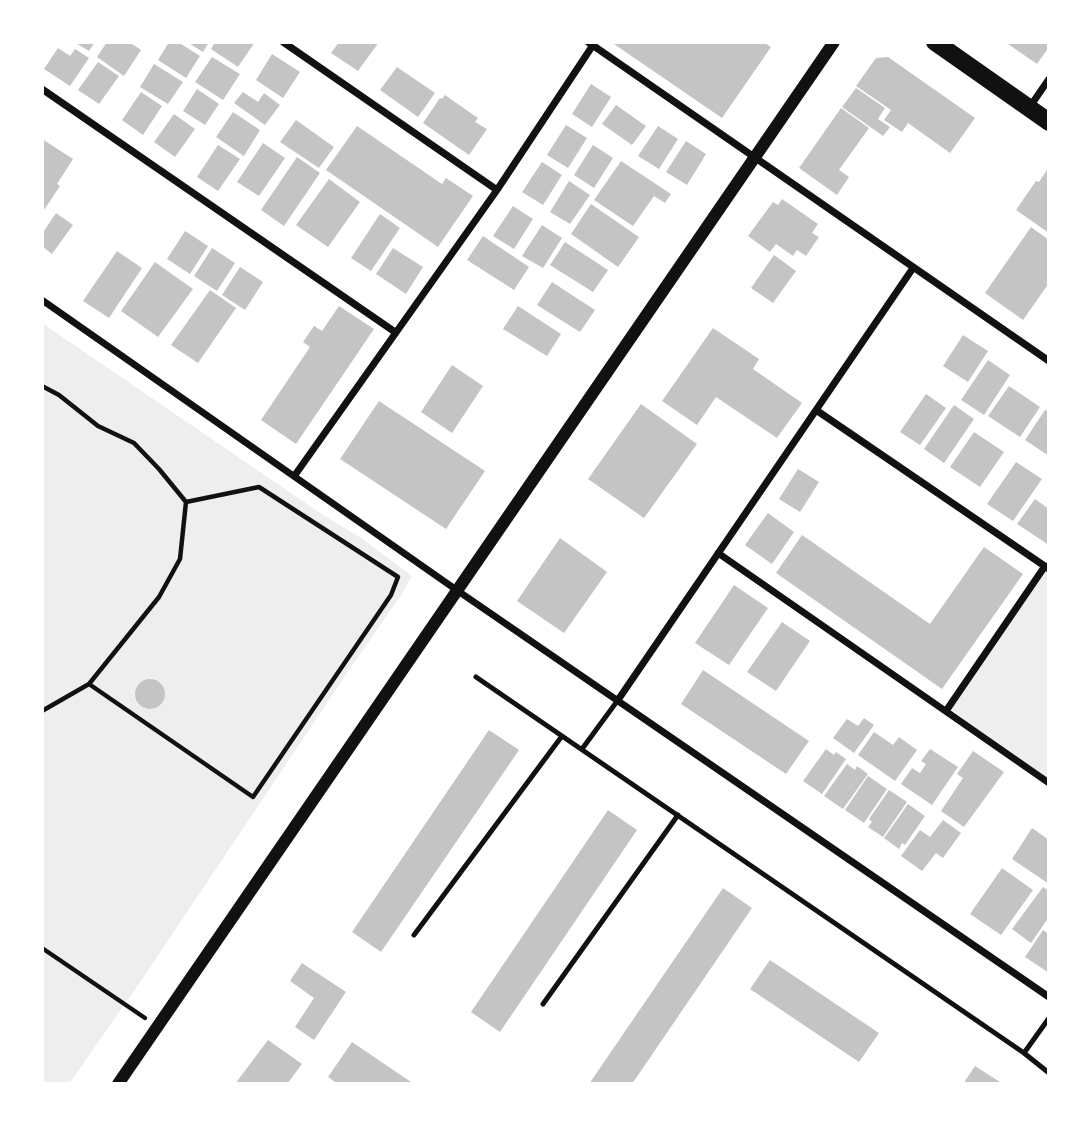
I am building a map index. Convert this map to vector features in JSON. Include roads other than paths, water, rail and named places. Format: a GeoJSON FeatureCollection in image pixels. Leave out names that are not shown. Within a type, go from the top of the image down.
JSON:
{"type":"FeatureCollection","features":[{"type":"Feature","properties":{"kind":"main road"},"geometry":{"type":"LineString","coordinates":[[935,42],[1049,122]]}},
{"type":"Feature","properties":{"kind":"street"},"geometry":{"type":"LineString","coordinates":[[283,42],[497,190]]}},
{"type":"Feature","properties":{"kind":"street"},"geometry":{"type":"LineString","coordinates":[[118,1084],[834,42]]}},
{"type":"Feature","properties":{"kind":"street"},"geometry":{"type":"LineString","coordinates":[[295,475],[497,190],[591,44],[1049,361]]}},
{"type":"Feature","properties":{"kind":"street"},"geometry":{"type":"LineString","coordinates":[[1029,108],[1049,79]]}},
{"type":"Feature","properties":{"kind":"street"},"geometry":{"type":"LineString","coordinates":[[42,89],[395,332]]}},
{"type":"Feature","properties":{"kind":"street"},"geometry":{"type":"LineString","coordinates":[[618,700],[914,268]]}},
{"type":"Feature","properties":{"kind":"street"},"geometry":{"type":"LineString","coordinates":[[42,300],[458,591],[1049,997]]}},
{"type":"Feature","properties":{"kind":"street"},"geometry":{"type":"LineString","coordinates":[[816,410],[1047,567],[946,712]]}},
{"type":"Feature","properties":{"kind":"street"},"geometry":{"type":"LineString","coordinates":[[719,553],[1049,783]]}},
{"type":"Feature","properties":{"kind":"lane"},"geometry":{"type":"LineString","coordinates":[[476,677],[1024,1053],[1049,1073]]}},
{"type":"Feature","properties":{"kind":"lane"},"geometry":{"type":"LineString","coordinates":[[582,749],[618,700]]}},
{"type":"Feature","properties":{"kind":"lane"},"geometry":{"type":"LineString","coordinates":[[414,935],[562,736]]}},
{"type":"Feature","properties":{"kind":"lane"},"geometry":{"type":"LineString","coordinates":[[544,1004],[677,815]]}},
{"type":"Feature","properties":{"kind":"lane"},"geometry":{"type":"LineString","coordinates":[[1024,1053],[1049,1018]]}}]}
